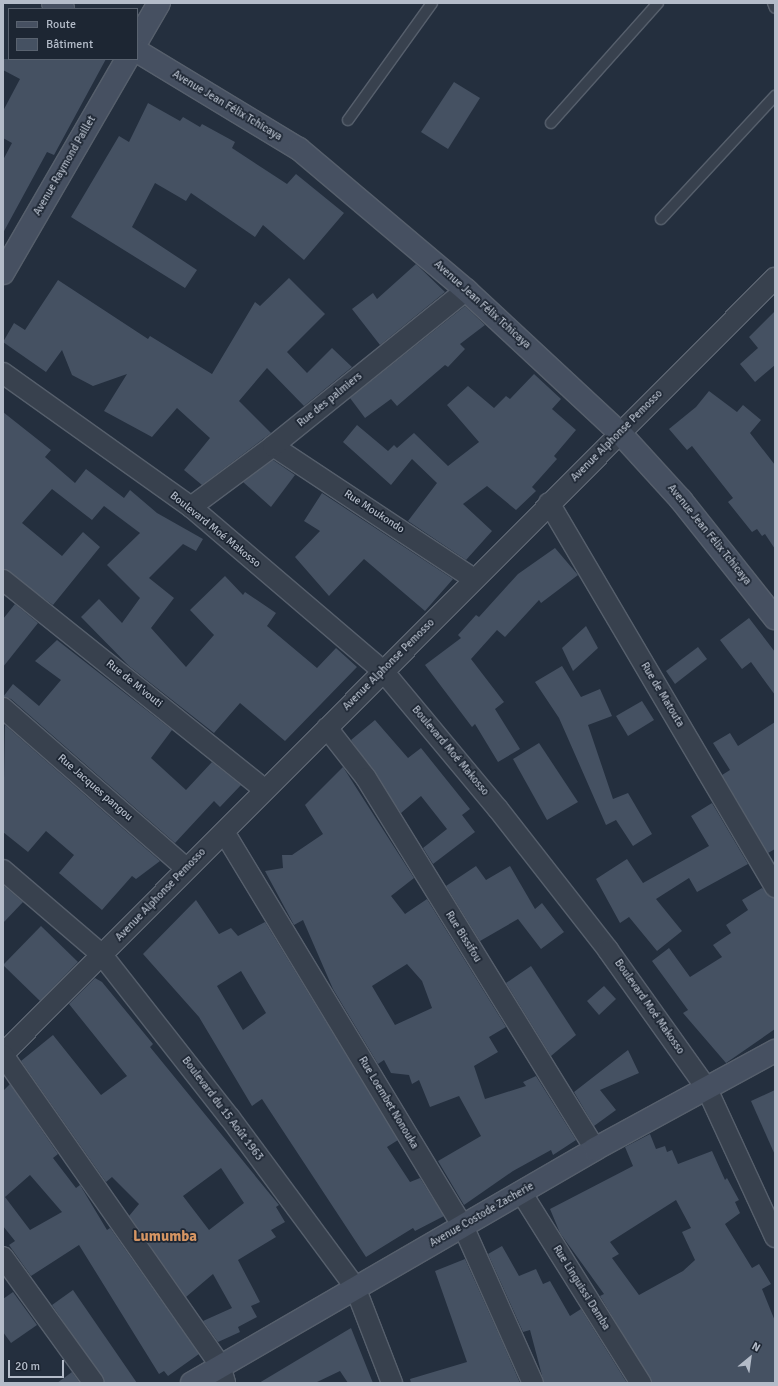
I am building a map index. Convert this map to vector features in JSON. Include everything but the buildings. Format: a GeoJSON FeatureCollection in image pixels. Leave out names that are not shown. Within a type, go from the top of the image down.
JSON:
{"type":"FeatureCollection","features":[{"type":"Feature","properties":{"kind":"street"},"geometry":{"type":"LineString","coordinates":[[138,39],[158,3]]}},
{"type":"Feature","properties":{"kind":"street","name":"Avenue Jean Félix Tchicaya"},"geometry":{"type":"LineString","coordinates":[[138,52],[299,149],[466,290],[620,433],[681,500],[775,618]]}},
{"type":"Feature","properties":{"kind":"street","name":"Avenue Raymond Paillet"},"geometry":{"type":"LineString","coordinates":[[3,273],[126,60]]}},
{"type":"Feature","properties":{"kind":"street","name":"Avenue Alphonse Pemosso"},"geometry":{"type":"LineString","coordinates":[[3,1054],[186,868],[224,832],[264,789],[327,728],[620,433],[774,282]]}},
{"type":"Feature","properties":{"kind":"street","name":"Rue des palmiers"},"geometry":{"type":"LineString","coordinates":[[192,507],[273,446],[466,290]]}},
{"type":"Feature","properties":{"kind":"street","name":"Boulevard Moé Makosso"},"geometry":{"type":"LineString","coordinates":[[3,373],[192,507],[383,671],[498,809],[608,950],[707,1089],[775,1237]]}},
{"type":"Feature","properties":{"kind":"street","name":"Rue Moukondo"},"geometry":{"type":"LineString","coordinates":[[273,446],[474,579]]}},
{"type":"Feature","properties":{"kind":"street","name":"Rue de Matouta"},"geometry":{"type":"LineString","coordinates":[[549,504],[775,887]]}},
{"type":"Feature","properties":{"kind":"street","name":"Rue de M'vouti"},"geometry":{"type":"LineString","coordinates":[[3,580],[264,789]]}},
{"type":"Feature","properties":{"kind":"street","name":"Rue Jacques pangou"},"geometry":{"type":"LineString","coordinates":[[3,708],[186,868]]}},
{"type":"Feature","properties":{"kind":"street","name":"Rue Bissifou"},"geometry":{"type":"LineString","coordinates":[[327,728],[366,778],[595,1149]]}},
{"type":"Feature","properties":{"kind":"street","name":"Rue Loembet Nonouka"},"geometry":{"type":"LineString","coordinates":[[224,832],[463,1226],[533,1383]]}},
{"type":"Feature","properties":{"kind":"street","name":"Boulevard du 15 Août 1963"},"geometry":{"type":"LineString","coordinates":[[3,870],[102,955],[230,1118],[355,1288],[392,1383]]}},
{"type":"Feature","properties":{"kind":"street","name":"Avenue Costode Zacherie"},"geometry":{"type":"LineString","coordinates":[[192,1383],[223,1374],[355,1288],[595,1149],[775,1051]]}},
{"type":"Feature","properties":{"kind":"street"},"geometry":{"type":"LineString","coordinates":[[3,1054],[223,1374]]}},
{"type":"Feature","properties":{"kind":"street","name":"Rue Linguissi Damba"},"geometry":{"type":"LineString","coordinates":[[521,1192],[641,1383]]}},
{"type":"Feature","properties":{"kind":"street"},"geometry":{"type":"LineString","coordinates":[[3,1257],[94,1383]]}},
{"type":"Feature","properties":{"kind":"lane"},"geometry":{"type":"LineString","coordinates":[[348,120],[432,3]]}},
{"type":"Feature","properties":{"kind":"lane"},"geometry":{"type":"LineString","coordinates":[[551,124],[658,3]]}},
{"type":"Feature","properties":{"kind":"lane"},"geometry":{"type":"LineString","coordinates":[[661,219],[775,96]]}},
{"type":"Feature","properties":{"kind":"district","name":"Lumumba"},"geometry":{"type":"Point","coordinates":[165,1237]}}]}
